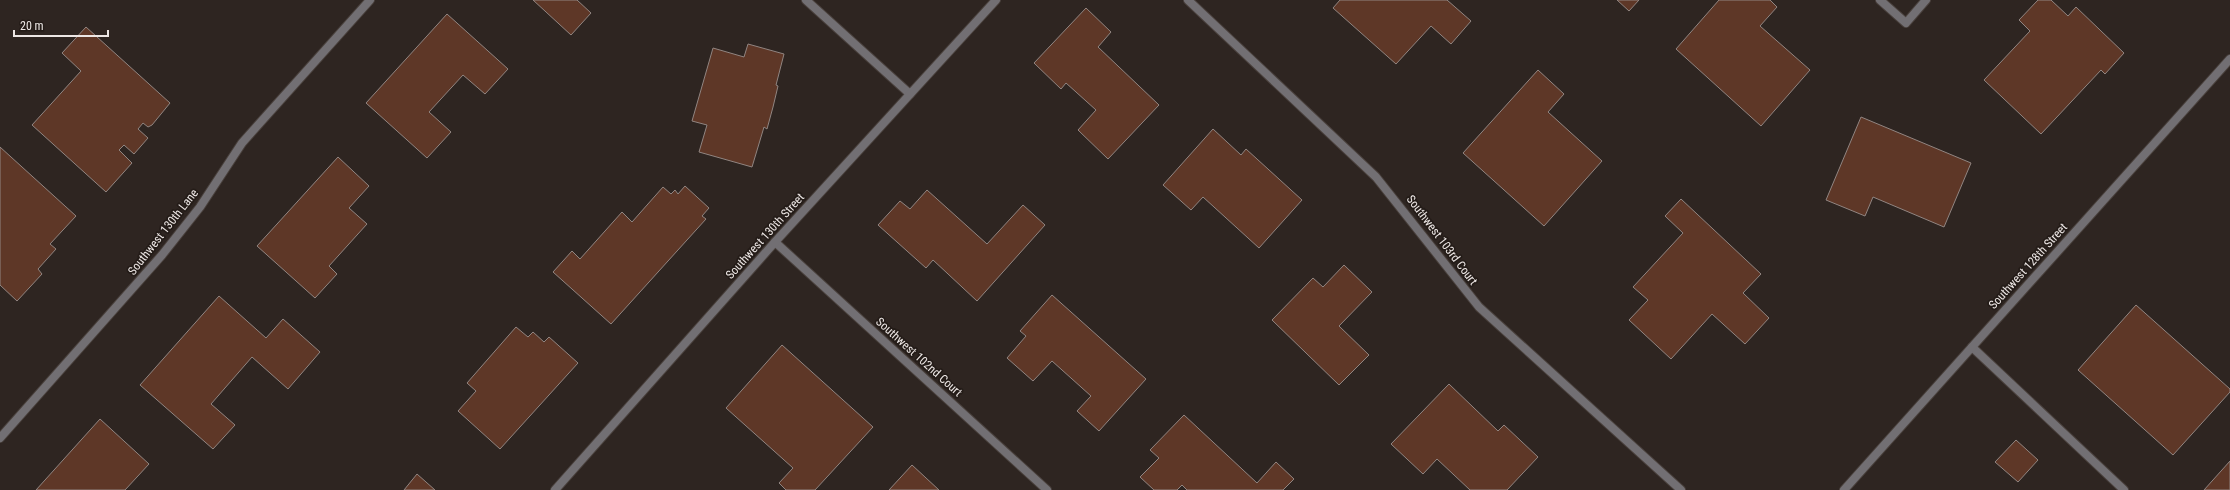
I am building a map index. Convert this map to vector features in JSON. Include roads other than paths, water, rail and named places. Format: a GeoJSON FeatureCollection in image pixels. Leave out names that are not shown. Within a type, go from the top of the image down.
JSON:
{"type":"FeatureCollection","features":[{"type":"Feature","properties":{"kind":"street","name":"Southwest 130th Lane"},"geometry":{"type":"LineString","coordinates":[[0,438],[162,255],[200,207],[242,143],[370,0]]}},
{"type":"Feature","properties":{"kind":"street"},"geometry":{"type":"LineString","coordinates":[[806,0],[910,94]]}},
{"type":"Feature","properties":{"kind":"street","name":"Southwest 130th Street"},"geometry":{"type":"LineString","coordinates":[[555,490],[775,242],[996,0]]}},
{"type":"Feature","properties":{"kind":"street","name":"Southwest 103rd Court"},"geometry":{"type":"LineString","coordinates":[[1188,0],[1376,177],[1479,307],[1681,490]]}},
{"type":"Feature","properties":{"kind":"street"},"geometry":{"type":"LineString","coordinates":[[1880,0],[1906,23],[1926,0]]}},
{"type":"Feature","properties":{"kind":"street","name":"Southwest 128th Street"},"geometry":{"type":"LineString","coordinates":[[1844,490],[2230,59]]}},
{"type":"Feature","properties":{"kind":"street","name":"Southwest 102nd Court"},"geometry":{"type":"LineString","coordinates":[[775,242],[1047,490]]}},
{"type":"Feature","properties":{"kind":"street"},"geometry":{"type":"LineString","coordinates":[[1972,347],[2124,490]]}}]}
